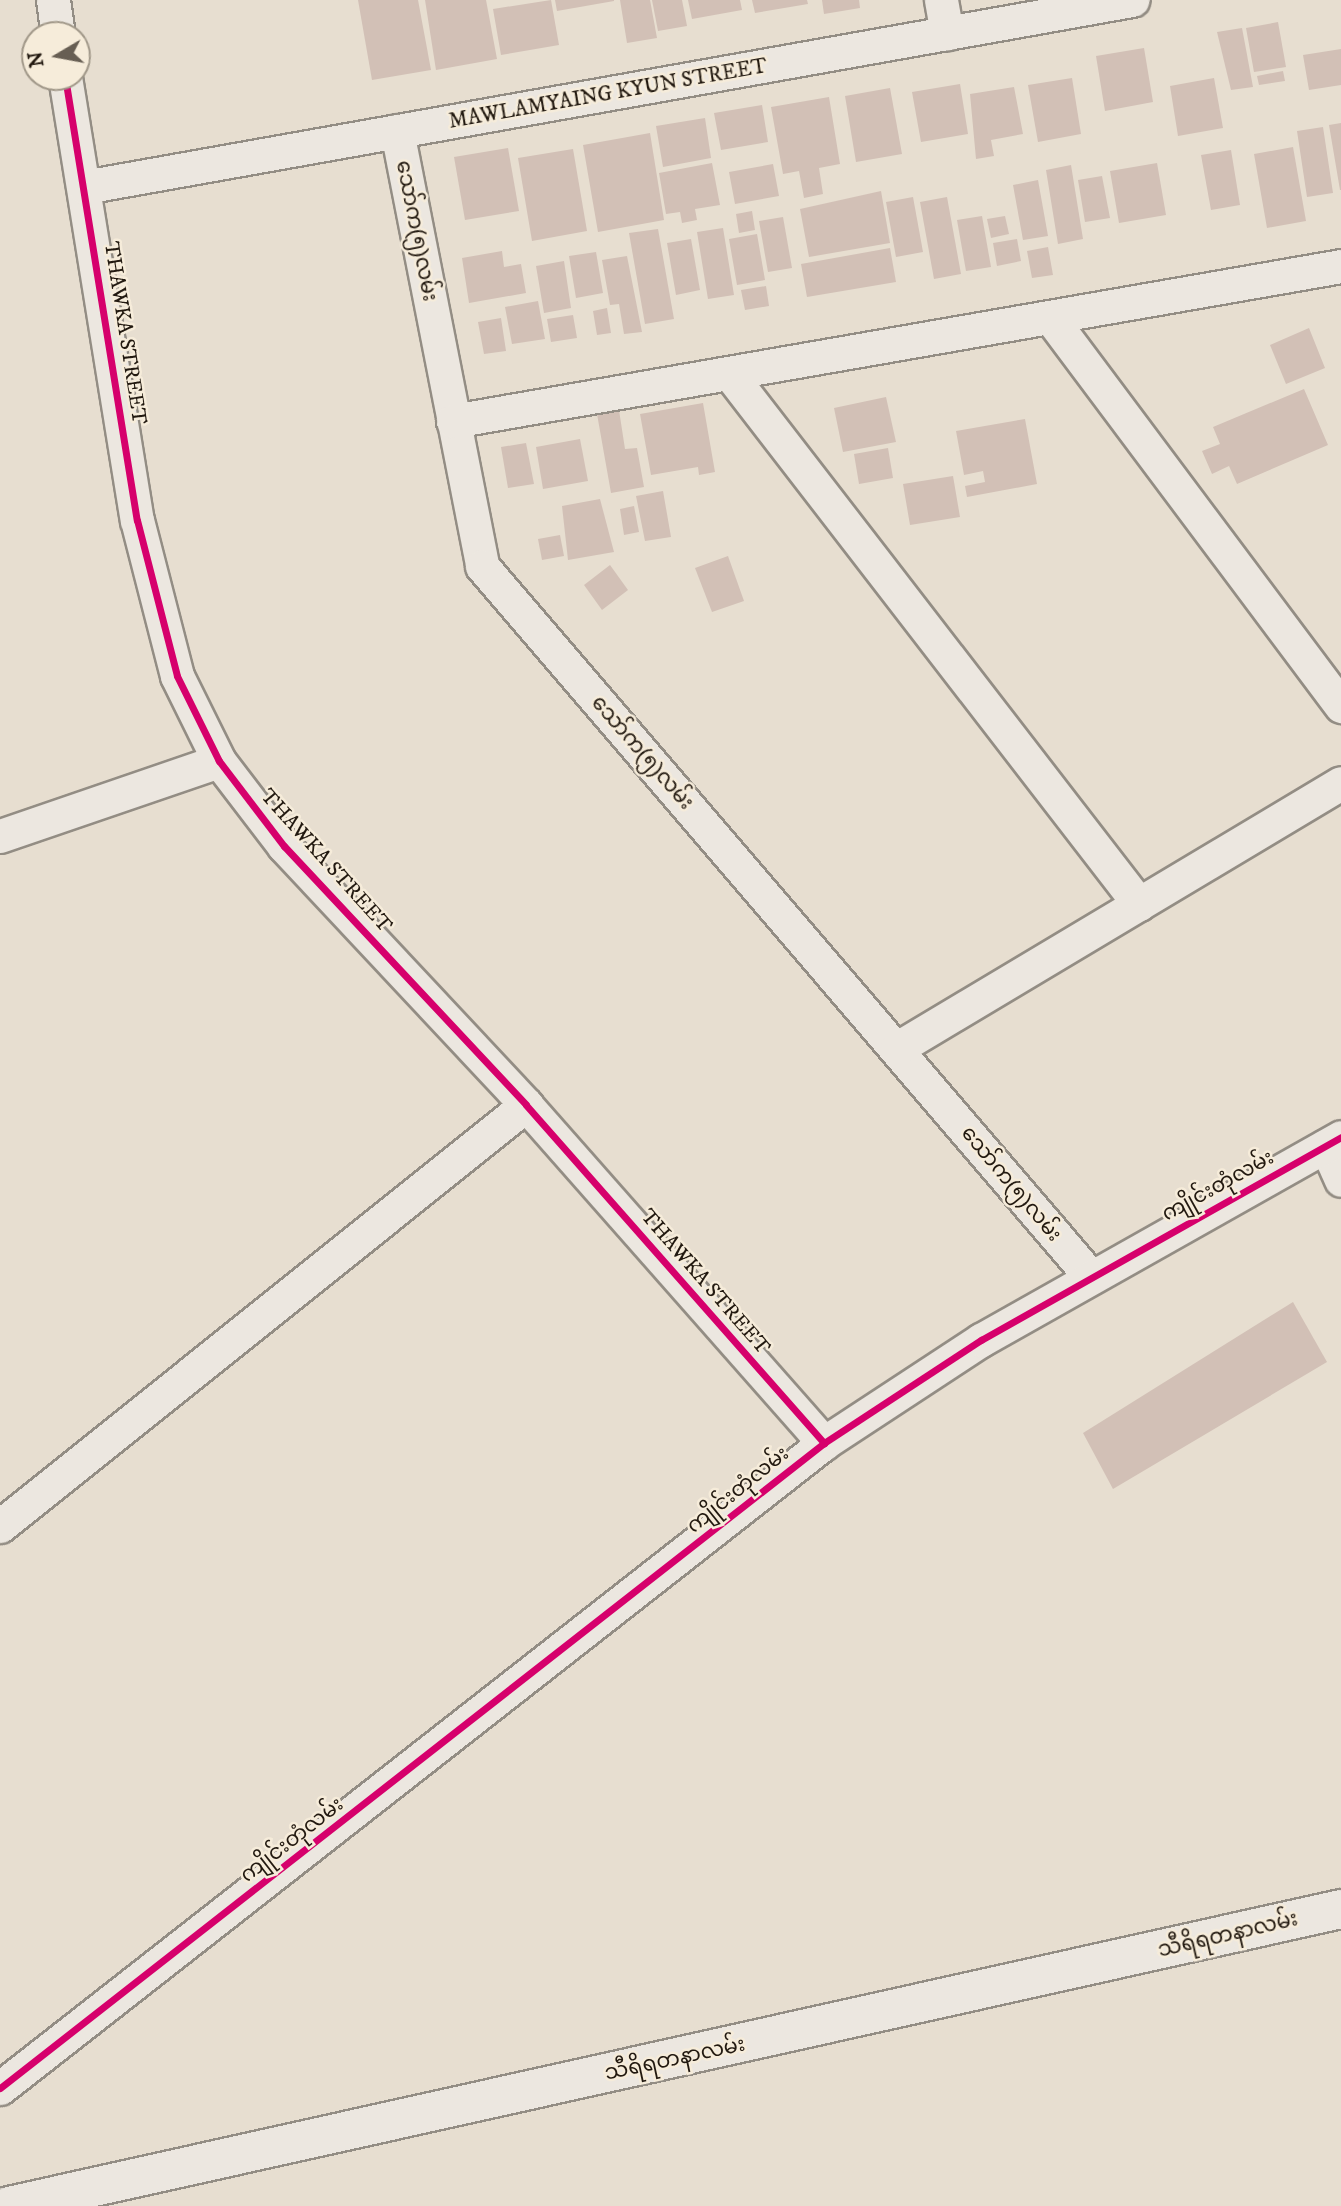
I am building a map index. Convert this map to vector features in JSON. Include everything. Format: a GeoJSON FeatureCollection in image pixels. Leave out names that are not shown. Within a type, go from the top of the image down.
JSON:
{"type":"FeatureCollection","features":[{"type":"Feature","properties":{"kind":"main road","name":"သီရိရတနာလမ်း"},"geometry":{"type":"LineString","coordinates":[[9,2206],[1341,1909]]}},
{"type":"Feature","properties":{"kind":"street"},"geometry":{"type":"LineString","coordinates":[[52,0],[56,21]]}},
{"type":"Feature","properties":{"kind":"street"},"geometry":{"type":"LineString","coordinates":[[942,0],[947,33]]}},
{"type":"Feature","properties":{"kind":"street","name":"MAWLAMYAING KYUN STREET"},"geometry":{"type":"LineString","coordinates":[[84,187],[1132,0]]}},
{"type":"Feature","properties":{"kind":"street","name":"THAWKA STREET"},"geometry":{"type":"LineString","coordinates":[[67,91],[137,520],[177,676],[219,761],[284,846],[526,1105],[824,1443]]}},
{"type":"Feature","properties":{"kind":"street","name":"သော်က(၅)လမ်း"},"geometry":{"type":"LineString","coordinates":[[397,131],[482,566],[1091,1277]]}},
{"type":"Feature","properties":{"kind":"street"},"geometry":{"type":"LineString","coordinates":[[453,421],[1341,266]]}},
{"type":"Feature","properties":{"kind":"street"},"geometry":{"type":"LineString","coordinates":[[1050,317],[1341,706]]}},
{"type":"Feature","properties":{"kind":"street"},"geometry":{"type":"LineString","coordinates":[[729,373],[1139,904]]}},
{"type":"Feature","properties":{"kind":"street"},"geometry":{"type":"LineString","coordinates":[[0,836],[219,761]]}},
{"type":"Feature","properties":{"kind":"street"},"geometry":{"type":"LineString","coordinates":[[896,1049],[1341,783]]}},
{"type":"Feature","properties":{"kind":"street"},"geometry":{"type":"LineString","coordinates":[[0,1526],[526,1105]]}},
{"type":"Feature","properties":{"kind":"street"},"geometry":{"type":"LineString","coordinates":[[1333,1142],[1341,1180]]}},
{"type":"Feature","properties":{"kind":"street","name":"ကျိုင်းတုံလမ်း"},"geometry":{"type":"LineString","coordinates":[[0,2088],[824,1443],[981,1340],[1333,1142]]}},
{"type":"Feature","properties":{"kind":"building"},"geometry":{"type":"Polygon","coordinates":[[[358,0],[418,0],[431,70],[372,80],[358,0]]]}},
{"type":"Feature","properties":{"kind":"building"},"geometry":{"type":"Polygon","coordinates":[[[425,0],[486,0],[497,59],[436,70],[425,0]]]}},
{"type":"Feature","properties":{"kind":"building"},"geometry":{"type":"Polygon","coordinates":[[[551,0],[559,45],[501,55],[493,9],[551,0]]]}},
{"type":"Feature","properties":{"kind":"building"},"geometry":{"type":"Polygon","coordinates":[[[555,0],[614,0],[614,1],[557,11],[555,0]]]}},
{"type":"Feature","properties":{"kind":"building"},"geometry":{"type":"Polygon","coordinates":[[[620,0],[650,0],[657,38],[627,43],[620,0]]]}},
{"type":"Feature","properties":{"kind":"building"},"geometry":{"type":"Polygon","coordinates":[[[652,0],[682,0],[687,26],[658,31],[652,0]]]}},
{"type":"Feature","properties":{"kind":"building"},"geometry":{"type":"Polygon","coordinates":[[[688,0],[740,0],[742,10],[692,19],[688,0]]]}},
{"type":"Feature","properties":{"kind":"building"},"geometry":{"type":"Polygon","coordinates":[[[752,0],[807,0],[808,4],[755,13],[752,0]]]}},
{"type":"Feature","properties":{"kind":"building"},"geometry":{"type":"Polygon","coordinates":[[[822,0],[859,0],[860,8],[824,14],[822,0]]]}},
{"type":"Feature","properties":{"kind":"building"},"geometry":{"type":"Polygon","coordinates":[[[1278,22],[1286,67],[1254,72],[1246,28],[1278,22]]]}},
{"type":"Feature","properties":{"kind":"building"},"geometry":{"type":"Polygon","coordinates":[[[1242,28],[1253,87],[1231,90],[1217,32],[1242,28]]]}},
{"type":"Feature","properties":{"kind":"building"},"geometry":{"type":"Polygon","coordinates":[[[1144,48],[1153,102],[1105,111],[1096,56],[1144,48]]]}},
{"type":"Feature","properties":{"kind":"building"},"geometry":{"type":"Polygon","coordinates":[[[1341,49],[1341,85],[1309,90],[1303,55],[1341,49]]]}},
{"type":"Feature","properties":{"kind":"building"},"geometry":{"type":"Polygon","coordinates":[[[1283,71],[1285,81],[1259,85],[1257,76],[1283,71]]]}},
{"type":"Feature","properties":{"kind":"building"},"geometry":{"type":"Polygon","coordinates":[[[1072,78],[1081,134],[1038,142],[1028,85],[1072,78]]]}},
{"type":"Feature","properties":{"kind":"building"},"geometry":{"type":"Polygon","coordinates":[[[1214,78],[1223,128],[1178,136],[1170,86],[1214,78]]]}},
{"type":"Feature","properties":{"kind":"building"},"geometry":{"type":"Polygon","coordinates":[[[960,84],[968,134],[921,142],[912,92],[960,84]]]}},
{"type":"Feature","properties":{"kind":"building"},"geometry":{"type":"Polygon","coordinates":[[[1014,87],[1023,134],[991,140],[994,156],[976,159],[970,94],[1014,87]]]}},
{"type":"Feature","properties":{"kind":"building"},"geometry":{"type":"Polygon","coordinates":[[[890,88],[902,154],[856,162],[845,96],[890,88]]]}},
{"type":"Feature","properties":{"kind":"building"},"geometry":{"type":"Polygon","coordinates":[[[829,97],[840,164],[819,168],[823,194],[804,198],[799,171],[783,174],[771,107],[829,97]]]}},
{"type":"Feature","properties":{"kind":"building"},"geometry":{"type":"Polygon","coordinates":[[[762,105],[768,142],[721,150],[714,113],[762,105]]]}},
{"type":"Feature","properties":{"kind":"building"},"geometry":{"type":"Polygon","coordinates":[[[705,118],[711,158],[663,167],[656,126],[705,118]]]}},
{"type":"Feature","properties":{"kind":"building"},"geometry":{"type":"Polygon","coordinates":[[[1341,123],[1341,190],[1340,190],[1329,125],[1341,123]]]}},
{"type":"Feature","properties":{"kind":"building"},"geometry":{"type":"Polygon","coordinates":[[[1323,127],[1333,193],[1307,197],[1297,131],[1323,127]]]}},
{"type":"Feature","properties":{"kind":"building"},"geometry":{"type":"Polygon","coordinates":[[[650,133],[664,220],[598,232],[583,145],[650,133]]]}},
{"type":"Feature","properties":{"kind":"building"},"geometry":{"type":"Polygon","coordinates":[[[1293,147],[1306,221],[1267,228],[1254,154],[1293,147]]]}},
{"type":"Feature","properties":{"kind":"building"},"geometry":{"type":"Polygon","coordinates":[[[508,148],[519,211],[465,220],[454,157],[508,148]]]}},
{"type":"Feature","properties":{"kind":"building"},"geometry":{"type":"Polygon","coordinates":[[[573,149],[587,231],[532,241],[518,158],[573,149]]]}},
{"type":"Feature","properties":{"kind":"building"},"geometry":{"type":"Polygon","coordinates":[[[1231,150],[1240,205],[1211,210],[1201,155],[1231,150]]]}},
{"type":"Feature","properties":{"kind":"building"},"geometry":{"type":"Polygon","coordinates":[[[712,163],[720,205],[695,209],[697,220],[682,223],[680,212],[666,214],[659,173],[712,163]]]}},
{"type":"Feature","properties":{"kind":"building"},"geometry":{"type":"Polygon","coordinates":[[[1157,163],[1166,215],[1119,223],[1110,171],[1157,163]]]}},
{"type":"Feature","properties":{"kind":"building"},"geometry":{"type":"Polygon","coordinates":[[[773,164],[779,196],[735,204],[729,172],[773,164]]]}},
{"type":"Feature","properties":{"kind":"building"},"geometry":{"type":"Polygon","coordinates":[[[1071,165],[1083,239],[1058,244],[1046,170],[1071,165]]]}},
{"type":"Feature","properties":{"kind":"building"},"geometry":{"type":"Polygon","coordinates":[[[1102,176],[1110,218],[1085,222],[1078,180],[1102,176]]]}},
{"type":"Feature","properties":{"kind":"building"},"geometry":{"type":"Polygon","coordinates":[[[1038,180],[1048,236],[1023,240],[1013,185],[1038,180]]]}},
{"type":"Feature","properties":{"kind":"building"},"geometry":{"type":"Polygon","coordinates":[[[881,191],[890,243],[809,257],[800,209],[881,191]]]}},
{"type":"Feature","properties":{"kind":"building"},"geometry":{"type":"Polygon","coordinates":[[[913,197],[923,252],[896,257],[886,202],[913,197]]]}},
{"type":"Feature","properties":{"kind":"building"},"geometry":{"type":"Polygon","coordinates":[[[947,197],[961,274],[934,279],[920,202],[947,197]]]}},
{"type":"Feature","properties":{"kind":"building"},"geometry":{"type":"Polygon","coordinates":[[[752,211],[755,230],[739,233],[736,214],[752,211]]]}},
{"type":"Feature","properties":{"kind":"building"},"geometry":{"type":"Polygon","coordinates":[[[982,216],[991,267],[966,271],[957,220],[982,216]]]}},
{"type":"Feature","properties":{"kind":"building"},"geometry":{"type":"Polygon","coordinates":[[[1005,216],[1009,234],[991,238],[987,219],[1005,216]]]}},
{"type":"Feature","properties":{"kind":"building"},"geometry":{"type":"Polygon","coordinates":[[[783,217],[792,268],[768,272],[759,221],[783,217]]]}},
{"type":"Feature","properties":{"kind":"building"},"geometry":{"type":"Polygon","coordinates":[[[723,228],[734,295],[708,299],[697,232],[723,228]]]}},
{"type":"Feature","properties":{"kind":"building"},"geometry":{"type":"Polygon","coordinates":[[[658,229],[674,319],[645,324],[629,233],[658,229]]]}},
{"type":"Feature","properties":{"kind":"building"},"geometry":{"type":"Polygon","coordinates":[[[757,234],[765,280],[737,285],[729,239],[757,234]]]}},
{"type":"Feature","properties":{"kind":"building"},"geometry":{"type":"Polygon","coordinates":[[[691,239],[700,290],[676,295],[667,243],[691,239]]]}},
{"type":"Feature","properties":{"kind":"building"},"geometry":{"type":"Polygon","coordinates":[[[1017,239],[1021,261],[997,266],[993,243],[1017,239]]]}},
{"type":"Feature","properties":{"kind":"building"},"geometry":{"type":"Polygon","coordinates":[[[1048,247],[1053,275],[1032,278],[1027,251],[1048,247]]]}},
{"type":"Feature","properties":{"kind":"building"},"geometry":{"type":"Polygon","coordinates":[[[890,248],[896,282],[807,297],[801,264],[890,248]]]}},
{"type":"Feature","properties":{"kind":"building"},"geometry":{"type":"Polygon","coordinates":[[[502,251],[504,267],[521,264],[526,293],[469,303],[462,258],[502,251]]]}},
{"type":"Feature","properties":{"kind":"building"},"geometry":{"type":"Polygon","coordinates":[[[596,252],[603,293],[576,298],[569,256],[596,252]]]}},
{"type":"Feature","properties":{"kind":"building"},"geometry":{"type":"Polygon","coordinates":[[[627,256],[642,332],[624,334],[619,304],[610,305],[602,260],[627,256]]]}},
{"type":"Feature","properties":{"kind":"building"},"geometry":{"type":"Polygon","coordinates":[[[564,261],[571,308],[544,313],[536,266],[564,261]]]}},
{"type":"Feature","properties":{"kind":"building"},"geometry":{"type":"Polygon","coordinates":[[[766,286],[769,306],[745,310],[741,290],[766,286]]]}},
{"type":"Feature","properties":{"kind":"building"},"geometry":{"type":"Polygon","coordinates":[[[538,301],[545,339],[512,344],[505,307],[538,301]]]}},
{"type":"Feature","properties":{"kind":"building"},"geometry":{"type":"Polygon","coordinates":[[[607,308],[611,333],[597,335],[593,311],[607,308]]]}},
{"type":"Feature","properties":{"kind":"building"},"geometry":{"type":"Polygon","coordinates":[[[573,315],[577,338],[551,342],[547,319],[573,315]]]}},
{"type":"Feature","properties":{"kind":"building"},"geometry":{"type":"Polygon","coordinates":[[[501,318],[506,351],[484,354],[478,322],[501,318]]]}},
{"type":"Feature","properties":{"kind":"building"},"geometry":{"type":"Polygon","coordinates":[[[1309,328],[1325,368],[1286,384],[1270,345],[1309,328]]]}},
{"type":"Feature","properties":{"kind":"building"},"geometry":{"type":"Polygon","coordinates":[[[1304,389],[1328,445],[1237,484],[1229,466],[1212,474],[1202,451],[1220,444],[1213,427],[1304,389]]]}},
{"type":"Feature","properties":{"kind":"building"},"geometry":{"type":"Polygon","coordinates":[[[886,397],[896,442],[843,452],[834,408],[886,397]]]}},
{"type":"Feature","properties":{"kind":"building"},"geometry":{"type":"Polygon","coordinates":[[[703,403],[715,472],[699,475],[698,467],[651,475],[640,414],[703,403]]]}},
{"type":"Feature","properties":{"kind":"building"},"geometry":{"type":"Polygon","coordinates":[[[619,410],[625,449],[637,448],[644,487],[611,493],[597,414],[619,410]]]}},
{"type":"Feature","properties":{"kind":"building"},"geometry":{"type":"Polygon","coordinates":[[[1025,419],[1037,484],[967,497],[965,486],[985,482],[983,471],[964,475],[956,431],[1025,419]]]}},
{"type":"Feature","properties":{"kind":"building"},"geometry":{"type":"Polygon","coordinates":[[[580,439],[588,481],[543,489],[536,447],[580,439]]]}},
{"type":"Feature","properties":{"kind":"building"},"geometry":{"type":"Polygon","coordinates":[[[526,443],[534,484],[508,488],[501,447],[526,443]]]}},
{"type":"Feature","properties":{"kind":"building"},"geometry":{"type":"Polygon","coordinates":[[[888,448],[893,478],[859,484],[854,454],[888,448]]]}},
{"type":"Feature","properties":{"kind":"building"},"geometry":{"type":"Polygon","coordinates":[[[953,476],[960,517],[910,525],[903,484],[953,476]]]}},
{"type":"Feature","properties":{"kind":"building"},"geometry":{"type":"Polygon","coordinates":[[[663,491],[671,537],[645,541],[636,496],[663,491]]]}},
{"type":"Feature","properties":{"kind":"building"},"geometry":{"type":"Polygon","coordinates":[[[600,499],[614,552],[568,560],[562,506],[600,499]]]}},
{"type":"Feature","properties":{"kind":"building"},"geometry":{"type":"Polygon","coordinates":[[[634,506],[639,532],[624,535],[620,509],[634,506]]]}},
{"type":"Feature","properties":{"kind":"building"},"geometry":{"type":"Polygon","coordinates":[[[560,535],[564,556],[542,560],[538,539],[560,535]]]}},
{"type":"Feature","properties":{"kind":"building"},"geometry":{"type":"Polygon","coordinates":[[[728,556],[744,601],[712,612],[695,568],[728,556]]]}},
{"type":"Feature","properties":{"kind":"building"},"geometry":{"type":"Polygon","coordinates":[[[610,565],[628,590],[602,610],[584,585],[610,565]]]}},
{"type":"Feature","properties":{"kind":"building"},"geometry":{"type":"Polygon","coordinates":[[[1293,1302],[1327,1362],[1113,1489],[1083,1433],[1293,1302]]]}},
{"type":"Feature","properties":{"kind":"cycle path"},"geometry":{"type":"LineString","coordinates":[[67,91],[137,520],[177,676],[219,761],[284,846],[526,1105],[824,1443]]}},
{"type":"Feature","properties":{"kind":"cycle path"},"geometry":{"type":"LineString","coordinates":[[0,2088],[824,1443],[981,1340],[1341,1137]]}}]}
